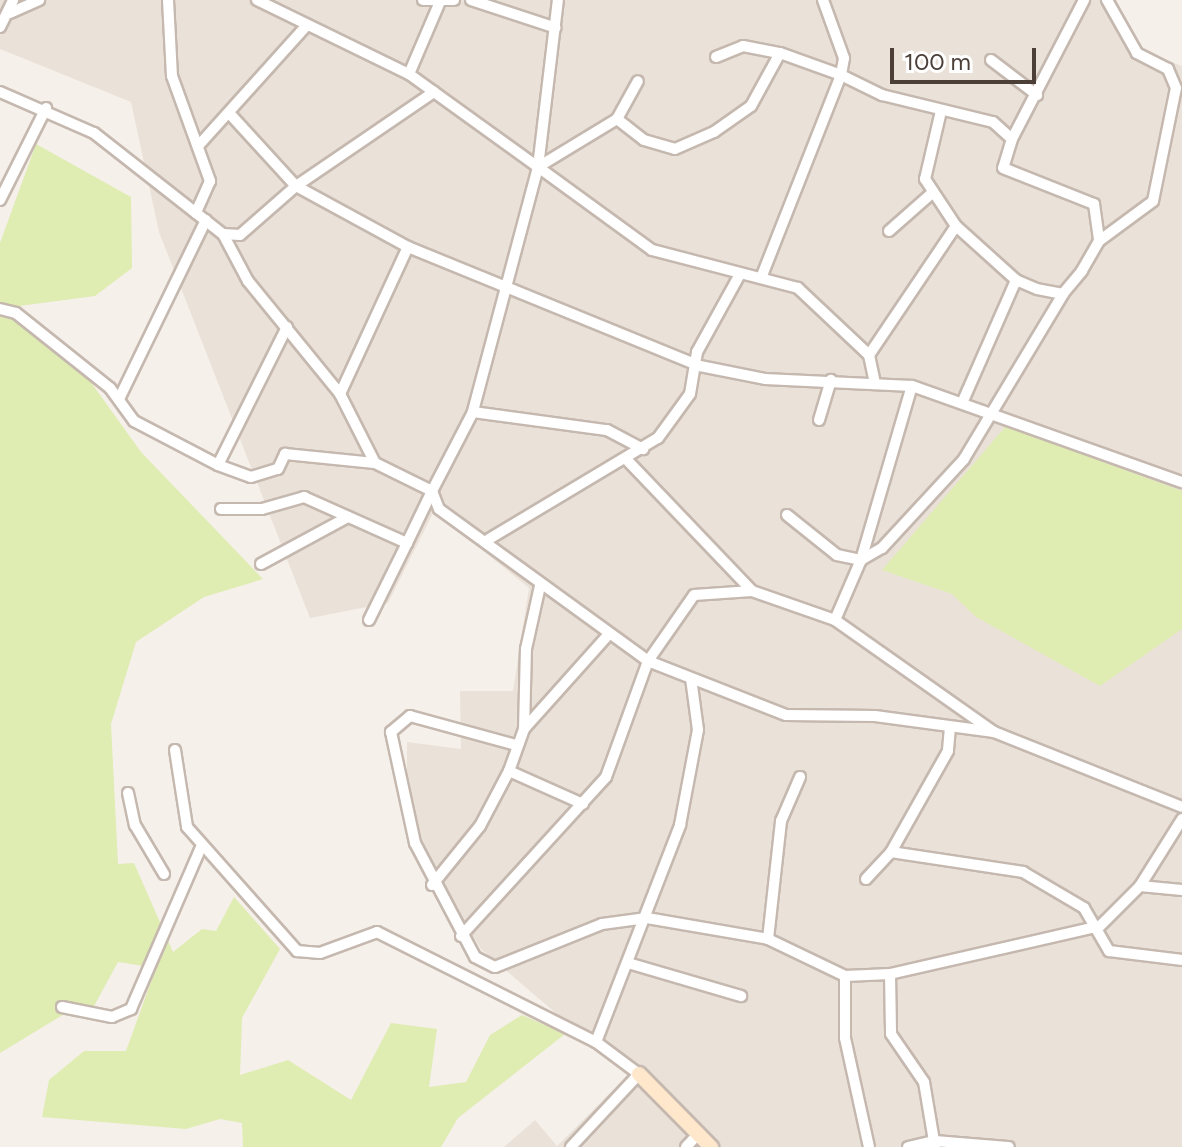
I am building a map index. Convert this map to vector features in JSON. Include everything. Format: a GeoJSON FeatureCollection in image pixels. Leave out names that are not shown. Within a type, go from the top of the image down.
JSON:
{"type":"FeatureCollection","features":[{"type":"Feature","properties":{"kind":"main road"},"geometry":{"type":"LineString","coordinates":[[639,1074],[711,1147]]}},
{"type":"Feature","properties":{"kind":"street"},"geometry":{"type":"LineString","coordinates":[[0,27],[10,13],[13,0]]}},
{"type":"Feature","properties":{"kind":"street"},"geometry":{"type":"LineString","coordinates":[[10,13],[39,0]]}},
{"type":"Feature","properties":{"kind":"street"},"geometry":{"type":"LineString","coordinates":[[168,0],[172,76],[199,145],[210,190],[196,213]]}},
{"type":"Feature","properties":{"kind":"street"},"geometry":{"type":"LineString","coordinates":[[257,0],[409,74],[652,250],[739,276],[761,278],[798,288],[869,355],[874,379]]}},
{"type":"Feature","properties":{"kind":"street"},"geometry":{"type":"LineString","coordinates":[[409,74],[430,1],[454,0]]}},
{"type":"Feature","properties":{"kind":"street"},"geometry":{"type":"LineString","coordinates":[[471,0],[556,28]]}},
{"type":"Feature","properties":{"kind":"street"},"geometry":{"type":"LineString","coordinates":[[369,620],[473,412],[538,167],[558,0]]}},
{"type":"Feature","properties":{"kind":"street"},"geometry":{"type":"LineString","coordinates":[[761,278],[841,75],[844,58],[823,0]]}},
{"type":"Feature","properties":{"kind":"street"},"geometry":{"type":"LineString","coordinates":[[1084,0],[1012,139],[1003,168],[1094,204],[1099,241]]}},
{"type":"Feature","properties":{"kind":"street"},"geometry":{"type":"LineString","coordinates":[[861,560],[910,520],[997,411],[1063,294],[1099,241],[1153,201],[1176,88],[1168,69],[1137,53],[1107,0]]}},
{"type":"Feature","properties":{"kind":"street"},"geometry":{"type":"LineString","coordinates":[[199,145],[307,25]]}},
{"type":"Feature","properties":{"kind":"street"},"geometry":{"type":"LineString","coordinates":[[716,57],[743,46],[780,53],[941,111],[993,122],[1012,139]]}},
{"type":"Feature","properties":{"kind":"street"},"geometry":{"type":"LineString","coordinates":[[617,119],[659,146],[685,146],[751,106],[780,53]]}},
{"type":"Feature","properties":{"kind":"street"},"geometry":{"type":"LineString","coordinates":[[991,60],[1037,95]]}},
{"type":"Feature","properties":{"kind":"street"},"geometry":{"type":"LineString","coordinates":[[538,167],[617,119],[638,81]]}},
{"type":"Feature","properties":{"kind":"street"},"geometry":{"type":"LineString","coordinates":[[0,92],[46,108],[94,133],[223,234],[240,269],[340,394],[375,463]]}},
{"type":"Feature","properties":{"kind":"street"},"geometry":{"type":"LineString","coordinates":[[223,234],[240,235],[296,186],[434,92]]}},
{"type":"Feature","properties":{"kind":"street"},"geometry":{"type":"LineString","coordinates":[[0,200],[46,108]]}},
{"type":"Feature","properties":{"kind":"street"},"geometry":{"type":"LineString","coordinates":[[941,111],[925,171],[931,194],[956,226],[1016,280],[1063,294]]}},
{"type":"Feature","properties":{"kind":"street"},"geometry":{"type":"LineString","coordinates":[[230,114],[296,186],[408,247],[700,366],[765,379],[874,379],[912,386],[997,411],[1182,482]]}},
{"type":"Feature","properties":{"kind":"street"},"geometry":{"type":"LineString","coordinates":[[889,231],[931,194]]}},
{"type":"Feature","properties":{"kind":"street"},"geometry":{"type":"LineString","coordinates":[[119,399],[206,220]]}},
{"type":"Feature","properties":{"kind":"street"},"geometry":{"type":"LineString","coordinates":[[869,355],[956,226]]}},
{"type":"Feature","properties":{"kind":"street"},"geometry":{"type":"LineString","coordinates":[[340,394],[408,247]]}},
{"type":"Feature","properties":{"kind":"street"},"geometry":{"type":"LineString","coordinates":[[489,539],[627,460],[671,422],[700,366],[697,352],[739,276]]}},
{"type":"Feature","properties":{"kind":"street"},"geometry":{"type":"LineString","coordinates":[[963,401],[1016,280]]}},
{"type":"Feature","properties":{"kind":"street"},"geometry":{"type":"LineString","coordinates":[[0,309],[16,313],[119,399],[134,421],[218,465],[251,477],[278,469],[285,454],[375,463],[432,491],[439,509],[489,539],[540,586],[648,661],[786,715],[875,716],[994,732]]}},
{"type":"Feature","properties":{"kind":"street"},"geometry":{"type":"LineString","coordinates":[[218,465],[287,327]]}},
{"type":"Feature","properties":{"kind":"street"},"geometry":{"type":"LineString","coordinates":[[819,420],[831,380]]}},
{"type":"Feature","properties":{"kind":"street"},"geometry":{"type":"LineString","coordinates":[[835,620],[861,560],[912,386]]}},
{"type":"Feature","properties":{"kind":"street"},"geometry":{"type":"LineString","coordinates":[[473,412],[595,427],[643,449]]}},
{"type":"Feature","properties":{"kind":"street"},"geometry":{"type":"LineString","coordinates":[[627,460],[752,591]]}},
{"type":"Feature","properties":{"kind":"street"},"geometry":{"type":"LineString","coordinates":[[221,509],[262,509],[304,497],[407,543]]}},
{"type":"Feature","properties":{"kind":"street"},"geometry":{"type":"LineString","coordinates":[[787,515],[830,551],[861,560]]}},
{"type":"Feature","properties":{"kind":"street"},"geometry":{"type":"LineString","coordinates":[[261,564],[348,517]]}},
{"type":"Feature","properties":{"kind":"street"},"geometry":{"type":"LineString","coordinates":[[524,729],[526,649],[540,586]]}},
{"type":"Feature","properties":{"kind":"street"},"geometry":{"type":"LineString","coordinates":[[461,936],[583,804],[611,768],[648,661],[694,595],[752,591],[835,620],[994,732],[1182,807]]}},
{"type":"Feature","properties":{"kind":"street"},"geometry":{"type":"LineString","coordinates":[[432,885],[480,826],[509,771],[524,729],[608,635]]}},
{"type":"Feature","properties":{"kind":"street"},"geometry":{"type":"LineString","coordinates":[[596,1042],[647,918],[688,795],[698,730],[691,678]]}},
{"type":"Feature","properties":{"kind":"street"},"geometry":{"type":"LineString","coordinates":[[516,745],[410,716],[394,724],[404,810],[432,885],[475,957],[495,967],[602,924],[647,918],[768,939],[845,976],[890,974],[1100,926],[1140,886],[1182,819]]}},
{"type":"Feature","properties":{"kind":"street"},"geometry":{"type":"LineString","coordinates":[[866,879],[891,852],[948,751],[950,727]]}},
{"type":"Feature","properties":{"kind":"street"},"geometry":{"type":"LineString","coordinates":[[175,750],[181,814],[201,847],[297,951],[320,953],[377,932],[596,1042],[639,1074],[571,1147]]}},
{"type":"Feature","properties":{"kind":"street"},"geometry":{"type":"LineString","coordinates":[[509,771],[583,804]]}},
{"type":"Feature","properties":{"kind":"street"},"geometry":{"type":"LineString","coordinates":[[768,939],[781,821],[800,777]]}},
{"type":"Feature","properties":{"kind":"street"},"geometry":{"type":"LineString","coordinates":[[128,793],[135,825],[164,874]]}},
{"type":"Feature","properties":{"kind":"street"},"geometry":{"type":"LineString","coordinates":[[62,1007],[112,1017],[131,1009],[201,847]]}},
{"type":"Feature","properties":{"kind":"street"},"geometry":{"type":"LineString","coordinates":[[891,852],[1023,872],[1073,898],[1100,926],[1116,954],[1182,960]]}},
{"type":"Feature","properties":{"kind":"street"},"geometry":{"type":"LineString","coordinates":[[1140,886],[1182,890]]}},
{"type":"Feature","properties":{"kind":"street"},"geometry":{"type":"LineString","coordinates":[[628,963],[741,996]]}},
{"type":"Feature","properties":{"kind":"street"},"geometry":{"type":"LineString","coordinates":[[890,974],[891,1034],[924,1082],[935,1144]]}},
{"type":"Feature","properties":{"kind":"street"},"geometry":{"type":"LineString","coordinates":[[845,976],[845,1038],[869,1147]]}},
{"type":"Feature","properties":{"kind":"street"},"geometry":{"type":"LineString","coordinates":[[686,1147],[699,1133]]}},
{"type":"Feature","properties":{"kind":"street"},"geometry":{"type":"LineString","coordinates":[[908,1147],[935,1144],[1009,1147]]}},
{"type":"Feature","properties":{"kind":"shaded area"},"geometry":{"type":"Polygon","coordinates":[[[0,0],[1116,0],[1143,52],[1182,66],[1182,1147],[504,1147],[535,1120],[557,1146],[628,1075],[481,949],[429,863],[407,796],[407,742],[461,749],[460,691],[513,691],[529,588],[434,511],[388,603],[310,618],[159,232],[131,102],[0,49],[0,0]]]}},
{"type":"Feature","properties":{"kind":"green space"},"geometry":{"type":"Polygon","coordinates":[[[36,144],[131,197],[132,268],[95,296],[19,306],[72,356],[141,452],[263,579],[204,597],[136,642],[111,724],[118,864],[134,863],[173,952],[202,929],[216,931],[234,897],[280,949],[242,1018],[240,1075],[288,1060],[351,1100],[391,1023],[437,1029],[429,1087],[466,1082],[490,1035],[522,1015],[565,1034],[458,1118],[441,1147],[243,1147],[242,1123],[220,1119],[186,1129],[42,1117],[49,1080],[84,1051],[126,1051],[156,968],[118,962],[87,1019],[66,1013],[0,1053],[0,243],[36,144]]]}},
{"type":"Feature","properties":{"kind":"green space"},"geometry":{"type":"Polygon","coordinates":[[[1006,426],[1182,491],[1182,629],[1100,686],[976,617],[952,594],[882,570],[1006,426]]]}}]}
